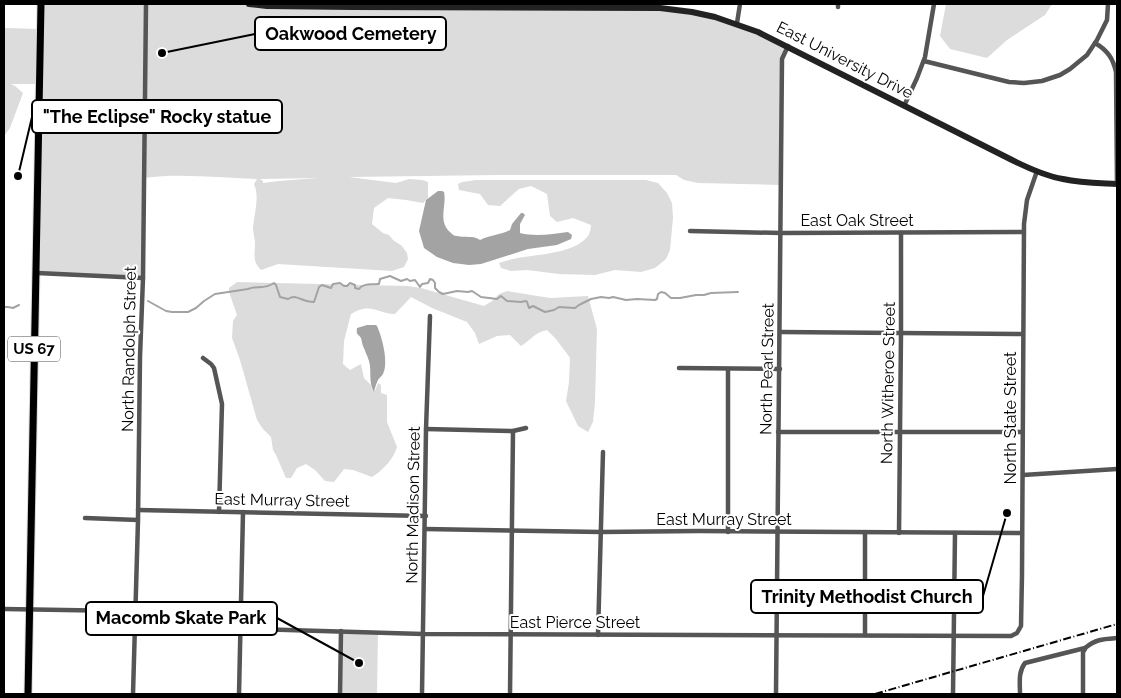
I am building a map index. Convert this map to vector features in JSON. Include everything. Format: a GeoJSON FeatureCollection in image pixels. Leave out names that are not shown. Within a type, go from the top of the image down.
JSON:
{"type":"FeatureCollection","features":[{"type":"Feature","properties":{"kind":"highway","name":"US 67"},"geometry":{"type":"LineString","coordinates":[[28,694],[41,4]]}},
{"type":"Feature","properties":{"kind":"main road","name":"East University Drive"},"geometry":{"type":"LineString","coordinates":[[249,4],[325,7],[660,8],[704,14],[737,24],[788,46],[904,106],[1037,171],[1071,181],[1117,184]]}},
{"type":"Feature","properties":{"kind":"street","name":"North Randolph Street"},"geometry":{"type":"LineString","coordinates":[[133,694],[143,278],[146,4]]}},
{"type":"Feature","properties":{"kind":"street"},"geometry":{"type":"LineString","coordinates":[[737,24],[740,4]]}},
{"type":"Feature","properties":{"kind":"street"},"geometry":{"type":"LineString","coordinates":[[904,106],[924,61],[934,4]]}},
{"type":"Feature","properties":{"kind":"street"},"geometry":{"type":"LineString","coordinates":[[924,61],[1009,82],[1030,83],[1051,78],[1070,69],[1087,55],[1107,20],[1108,4]]}},
{"type":"Feature","properties":{"kind":"street"},"geometry":{"type":"LineString","coordinates":[[1095,43],[1112,57],[1116,72],[1117,184]]}},
{"type":"Feature","properties":{"kind":"street","name":"North Pearl Street"},"geometry":{"type":"LineString","coordinates":[[776,694],[782,59],[788,46]]}},
{"type":"Feature","properties":{"kind":"street","name":"North State Street"},"geometry":{"type":"LineString","coordinates":[[1017,633],[1021,626],[1024,216],[1027,200],[1037,171]]}},
{"type":"Feature","properties":{"kind":"street","name":"East Oak Street"},"geometry":{"type":"LineString","coordinates":[[690,231],[781,233],[1024,232]]}},
{"type":"Feature","properties":{"kind":"street","name":"North Witheroe Street"},"geometry":{"type":"LineString","coordinates":[[898,533],[901,233]]}},
{"type":"Feature","properties":{"kind":"street"},"geometry":{"type":"LineString","coordinates":[[37,274],[143,278]]}},
{"type":"Feature","properties":{"kind":"street","name":"North Madison Street"},"geometry":{"type":"LineString","coordinates":[[422,694],[426,429],[430,316]]}},
{"type":"Feature","properties":{"kind":"street"},"geometry":{"type":"LineString","coordinates":[[780,332],[1022,334]]}},
{"type":"Feature","properties":{"kind":"street"},"geometry":{"type":"LineString","coordinates":[[203,358],[214,368],[222,404],[219,512]]}},
{"type":"Feature","properties":{"kind":"street"},"geometry":{"type":"LineString","coordinates":[[679,368],[780,370]]}},
{"type":"Feature","properties":{"kind":"street"},"geometry":{"type":"LineString","coordinates":[[728,369],[728,532]]}},
{"type":"Feature","properties":{"kind":"street"},"geometry":{"type":"LineString","coordinates":[[426,429],[513,431],[526,428]]}},
{"type":"Feature","properties":{"kind":"street"},"geometry":{"type":"LineString","coordinates":[[510,694],[513,431]]}},
{"type":"Feature","properties":{"kind":"street"},"geometry":{"type":"LineString","coordinates":[[778,432],[1022,432]]}},
{"type":"Feature","properties":{"kind":"street"},"geometry":{"type":"LineString","coordinates":[[598,635],[603,452]]}},
{"type":"Feature","properties":{"kind":"street"},"geometry":{"type":"LineString","coordinates":[[1023,475],[1117,469]]}},
{"type":"Feature","properties":{"kind":"street","name":"East Murray Street"},"geometry":{"type":"LineString","coordinates":[[138,510],[426,516]]}},
{"type":"Feature","properties":{"kind":"street"},"geometry":{"type":"LineString","coordinates":[[239,694],[243,512]]}},
{"type":"Feature","properties":{"kind":"street"},"geometry":{"type":"LineString","coordinates":[[85,518],[138,520]]}},
{"type":"Feature","properties":{"kind":"street","name":"East Murray Street"},"geometry":{"type":"LineString","coordinates":[[425,530],[1022,533]]}},
{"type":"Feature","properties":{"kind":"street"},"geometry":{"type":"LineString","coordinates":[[865,532],[865,635]]}},
{"type":"Feature","properties":{"kind":"street"},"geometry":{"type":"LineString","coordinates":[[953,694],[955,533]]}},
{"type":"Feature","properties":{"kind":"street","name":"East Pierce Street"},"geometry":{"type":"LineString","coordinates":[[4,609],[124,611],[132,614],[139,623],[148,626],[423,634],[1011,636],[1017,633]]}},
{"type":"Feature","properties":{"kind":"street"},"geometry":{"type":"LineString","coordinates":[[340,694],[341,632]]}},
{"type":"Feature","properties":{"kind":"street"},"geometry":{"type":"LineString","coordinates":[[1020,694],[1020,672],[1025,663],[1085,648],[1094,641],[1117,638]]}},
{"type":"Feature","properties":{"kind":"street"},"geometry":{"type":"LineString","coordinates":[[1083,694],[1083,652],[1085,648]]}},
{"type":"Feature","properties":{"kind":"shaded area"},"geometry":{"type":"Polygon","coordinates":[[[4,4],[5,28],[40,29],[41,4],[624,4],[624,7],[660,8],[715,17],[788,46],[783,54],[780,185],[698,183],[684,180],[676,175],[349,177],[396,183],[409,179],[428,182],[428,198],[423,203],[388,198],[374,208],[372,224],[383,233],[389,235],[407,253],[408,259],[404,267],[392,271],[278,264],[261,270],[255,261],[253,228],[257,200],[254,184],[257,179],[172,176],[144,178],[143,278],[37,273],[39,84],[11,84],[23,93],[10,128],[4,136],[4,4]],[[317,178],[260,179],[263,183],[317,178]]]}},
{"type":"Feature","properties":{"kind":"shaded area"},"geometry":{"type":"Polygon","coordinates":[[[946,4],[1052,4],[1045,15],[1007,40],[987,58],[950,49],[940,36],[946,4]]]}},
{"type":"Feature","properties":{"kind":"shaded area"},"geometry":{"type":"Polygon","coordinates":[[[476,180],[646,180],[658,183],[667,193],[672,203],[673,218],[670,250],[666,259],[655,268],[641,272],[615,270],[595,275],[559,274],[527,270],[511,271],[501,268],[499,263],[516,258],[565,250],[574,246],[588,236],[591,225],[573,218],[557,222],[550,216],[547,194],[531,186],[519,189],[500,206],[488,205],[480,194],[459,190],[458,184],[476,180]]]}},
{"type":"Feature","properties":{"kind":"shaded area"},"geometry":{"type":"Polygon","coordinates":[[[438,191],[444,192],[445,197],[444,224],[454,236],[480,240],[502,233],[510,230],[512,224],[523,213],[525,215],[520,224],[520,233],[538,235],[568,232],[572,235],[571,239],[557,245],[528,249],[481,264],[453,263],[437,257],[424,248],[419,231],[426,200],[438,191]]]}},
{"type":"Feature","properties":{"kind":"shaded area"},"geometry":{"type":"Polygon","coordinates":[[[237,282],[407,286],[421,288],[484,306],[499,294],[507,291],[550,298],[588,296],[597,329],[593,422],[588,432],[578,426],[566,401],[570,358],[547,330],[536,335],[521,346],[510,335],[497,336],[479,344],[475,333],[467,322],[411,297],[395,314],[368,308],[351,314],[344,341],[343,364],[350,370],[361,364],[364,378],[371,385],[372,390],[375,391],[378,383],[381,385],[381,393],[387,395],[387,422],[397,447],[390,460],[384,468],[372,477],[353,470],[344,469],[334,482],[325,481],[315,470],[306,464],[297,468],[291,478],[286,478],[273,450],[271,437],[257,420],[232,338],[233,321],[237,315],[229,288],[237,282]]]}},
{"type":"Feature","properties":{"kind":"shaded area"},"geometry":{"type":"Polygon","coordinates":[[[367,325],[377,326],[383,343],[385,357],[385,369],[378,379],[374,392],[371,384],[369,361],[357,332],[357,328],[367,325]]]}},
{"type":"Feature","properties":{"kind":"shaded area"},"geometry":{"type":"Polygon","coordinates":[[[341,631],[378,632],[377,694],[340,694],[341,631]]]}},
{"type":"Feature","properties":{"kind":"waterway"},"geometry":{"type":"LineString","coordinates":[[148,301],[166,311],[188,312],[215,294],[267,286],[274,283],[280,297],[288,299],[295,297],[314,302],[319,287],[322,285],[331,288],[333,284],[340,283],[347,286],[350,283],[359,289],[365,285],[379,284],[380,279],[390,276],[401,281],[407,279],[410,281],[415,280],[420,287],[422,284],[428,283],[430,279],[433,280],[435,288],[443,294],[457,291],[472,291],[481,297],[497,299],[501,296],[507,301],[526,301],[529,308],[533,306],[545,312],[559,307],[575,308],[591,299],[601,297],[626,300],[655,300],[661,292],[671,298],[738,292]]}},
{"type":"Feature","properties":{"kind":"waterway"},"geometry":{"type":"LineString","coordinates":[[4,307],[13,308],[19,305]]}},
{"type":"Feature","properties":{"kind":"railway"},"geometry":{"type":"LineString","coordinates":[[875,694],[1117,624]]}},
{"type":"Feature","properties":{"kind":"place","name":"Oakwood Cemetery"},"geometry":{"type":"Point","coordinates":[162,53]}},
{"type":"Feature","properties":{"kind":"place","name":"\"The Eclipse\" Rocky statue"},"geometry":{"type":"Point","coordinates":[18,176]}},
{"type":"Feature","properties":{"kind":"place","name":"Trinity Methodist Church"},"geometry":{"type":"Point","coordinates":[1007,513]}},
{"type":"Feature","properties":{"kind":"place","name":"Macomb Skate Park"},"geometry":{"type":"Point","coordinates":[359,663]}}]}
